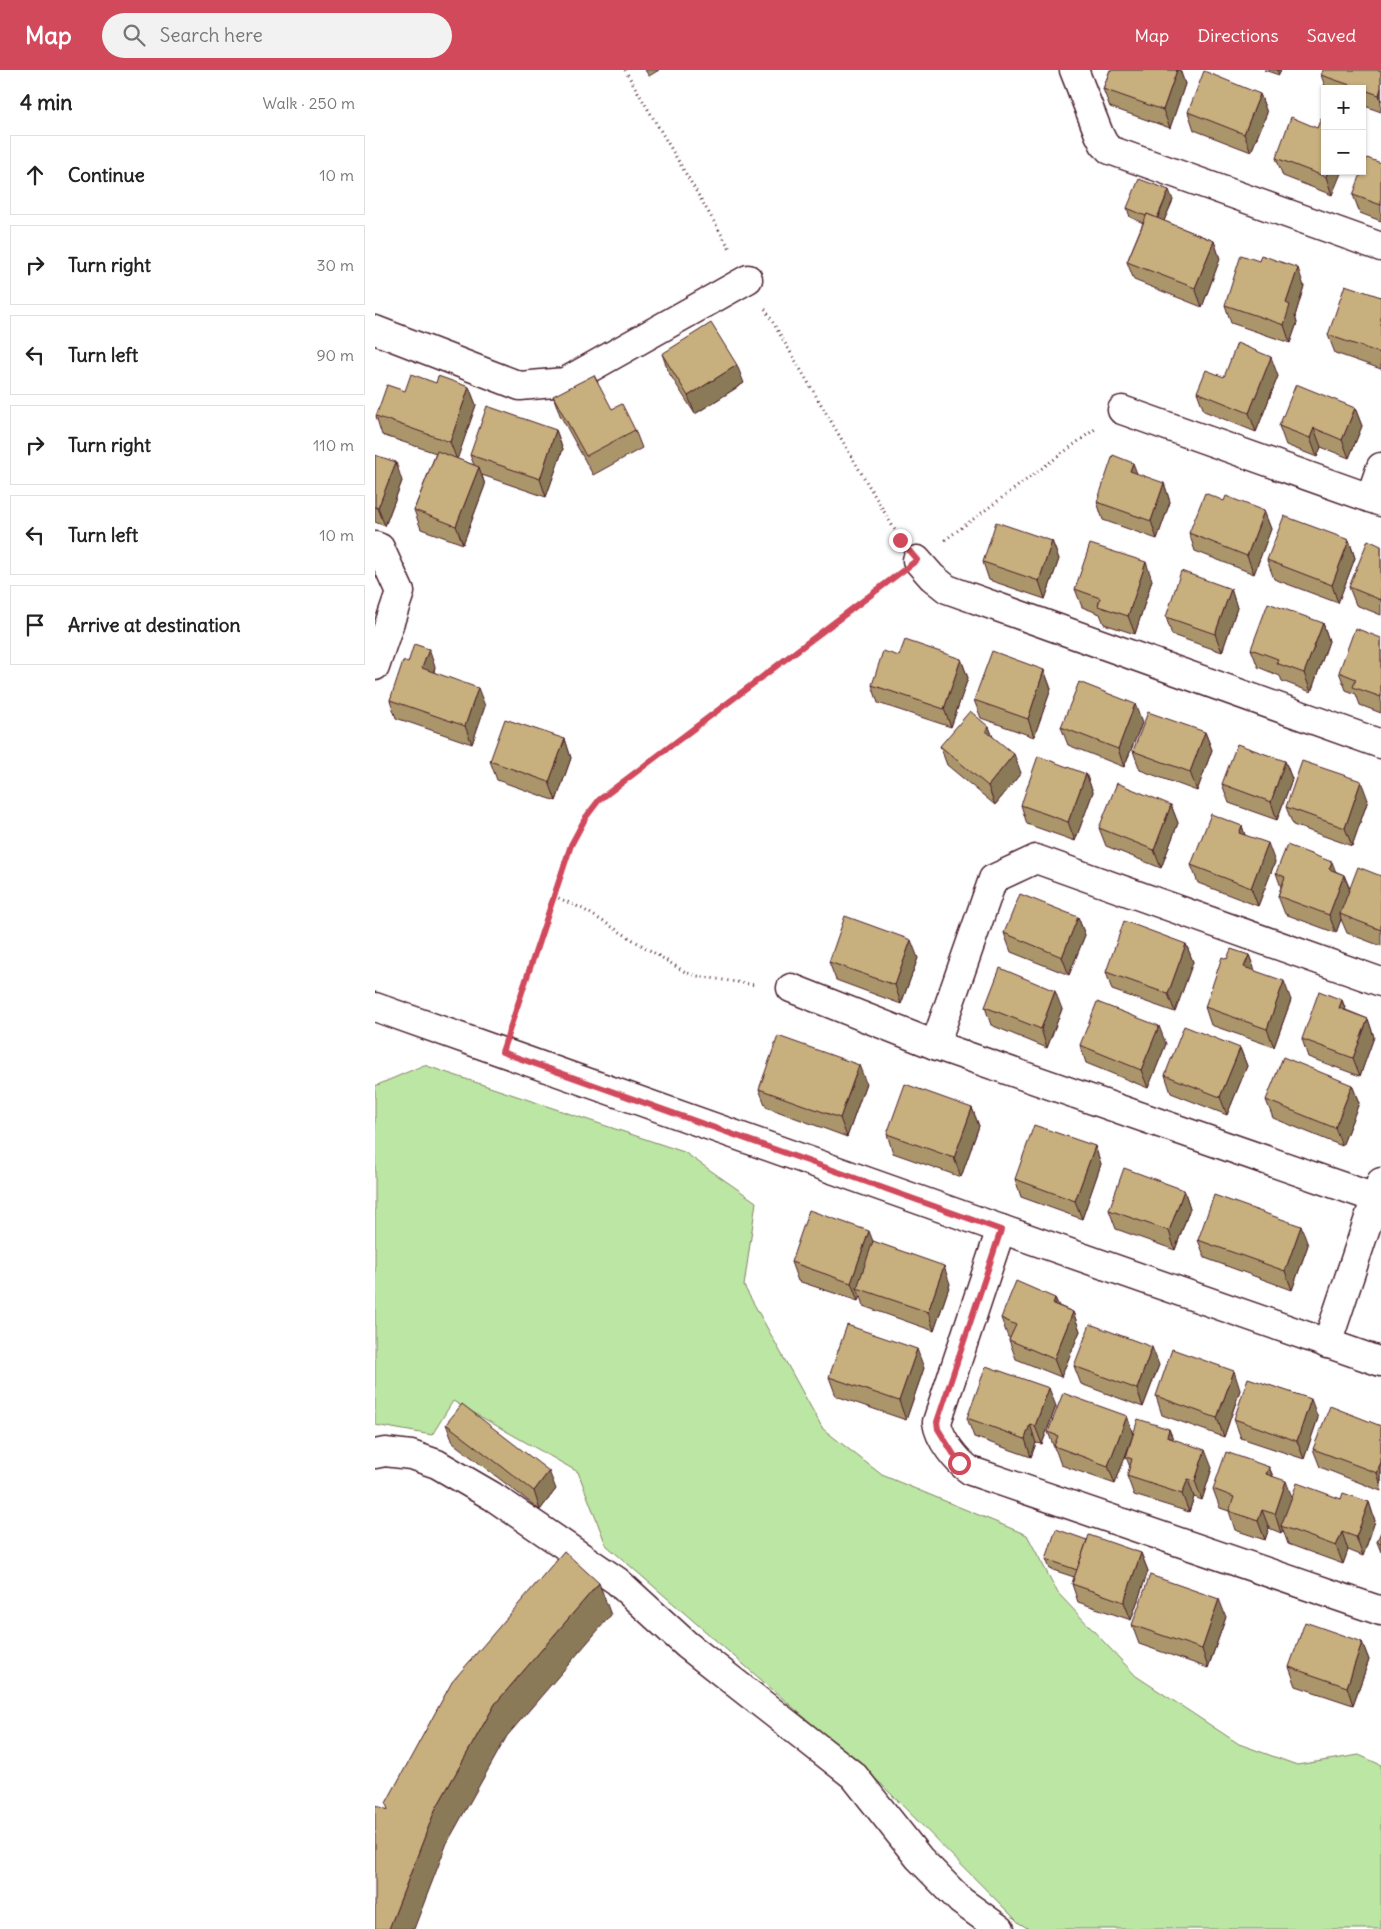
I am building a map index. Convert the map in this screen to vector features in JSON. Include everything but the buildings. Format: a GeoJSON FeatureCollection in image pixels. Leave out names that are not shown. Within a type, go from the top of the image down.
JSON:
{"type":"FeatureCollection","features":[{"type":"Feature","properties":{"kind":"street"},"geometry":{"type":"LineString","coordinates":[[1074,70],[1099,134],[1104,144],[1110,150],[1381,247]]}},
{"type":"Feature","properties":{"kind":"street"},"geometry":{"type":"LineString","coordinates":[[375,330],[520,386],[565,382],[748,280]]}},
{"type":"Feature","properties":{"kind":"street"},"geometry":{"type":"LineString","coordinates":[[1122,410],[1375,500],[1381,467]]}},
{"type":"Feature","properties":{"kind":"street"},"geometry":{"type":"LineString","coordinates":[[375,546],[380,548],[400,592],[375,666]]}},
{"type":"Feature","properties":{"kind":"street"},"geometry":{"type":"LineString","coordinates":[[917,560],[932,577],[947,589],[1381,744]]}},
{"type":"Feature","properties":{"kind":"street"},"geometry":{"type":"LineString","coordinates":[[935,1045],[993,880],[1036,860],[1381,982]]}},
{"type":"Feature","properties":{"kind":"street"},"geometry":{"type":"LineString","coordinates":[[791,988],[935,1045],[1378,1190],[1327,1344]]}},
{"type":"Feature","properties":{"kind":"street"},"geometry":{"type":"LineString","coordinates":[[375,1007],[1001,1230],[1381,1362]]}},
{"type":"Feature","properties":{"kind":"street"},"geometry":{"type":"LineString","coordinates":[[1001,1230],[937,1422],[938,1429],[959,1463],[971,1471],[1381,1611]]}},
{"type":"Feature","properties":{"kind":"street"},"geometry":{"type":"LineString","coordinates":[[375,1454],[385,1452],[411,1455],[437,1464],[492,1496],[617,1581],[687,1646],[854,1776],[919,1858],[961,1901],[1001,1929]]}},
{"type":"Feature","properties":{"kind":"path"},"geometry":{"type":"LineString","coordinates":[[625,70],[900,540],[917,560]]}},
{"type":"Feature","properties":{"kind":"path"},"geometry":{"type":"LineString","coordinates":[[502,1052],[571,845],[586,817],[599,800],[917,560],[1122,410]]}},
{"type":"Feature","properties":{"kind":"path"},"geometry":{"type":"LineString","coordinates":[[554,896],[583,909],[685,972],[697,976],[776,988],[791,988]]}},
{"type":"Feature","properties":{"kind":"green space"},"geometry":{"type":"Polygon","coordinates":[[[424,1065],[684,1152],[756,1202],[744,1286],[823,1429],[882,1475],[1027,1535],[1058,1593],[1136,1676],[1239,1744],[1297,1765],[1359,1755],[1381,1765],[1381,1929],[1029,1929],[1019,1923],[881,1784],[606,1545],[578,1472],[453,1401],[432,1435],[375,1425],[375,1086],[424,1065]]]}},
{"type":"Feature","properties":{"kind":"route"},"geometry":{"type":"LineString","coordinates":[[900,540],[917,560],[599,800],[586,817],[571,845],[502,1052],[1001,1230],[937,1422],[938,1429],[959,1463]]}}]}
